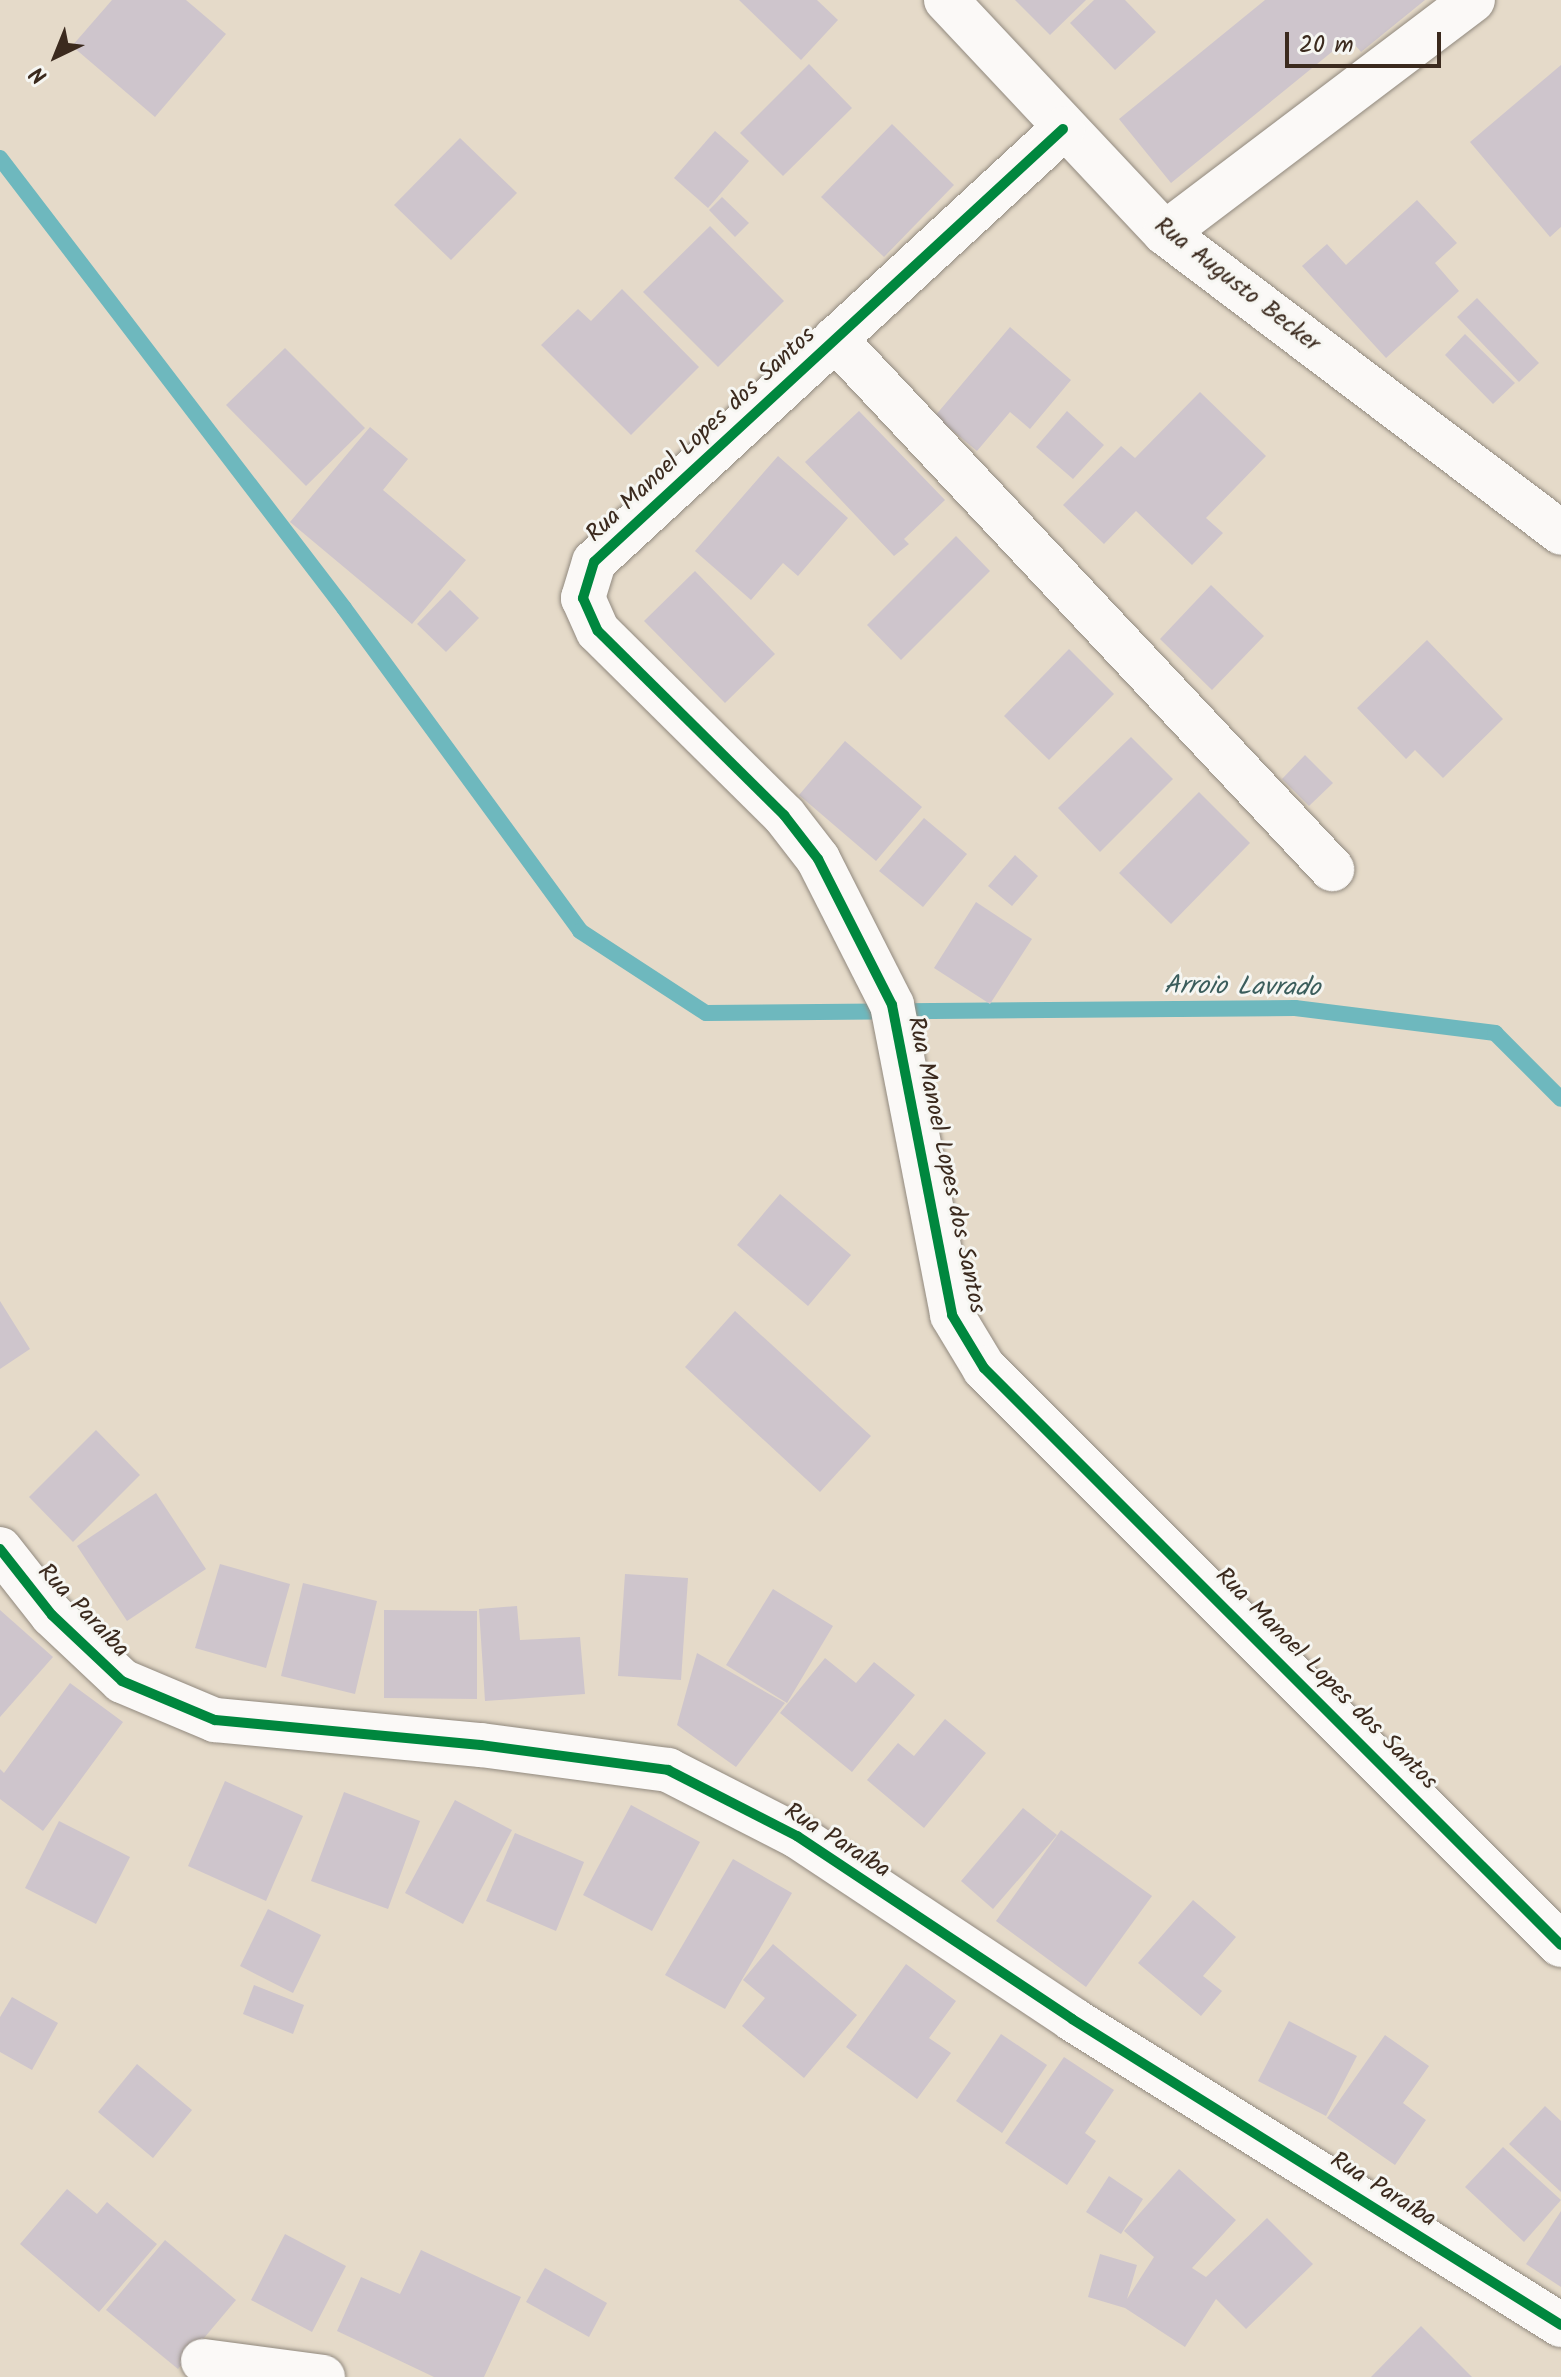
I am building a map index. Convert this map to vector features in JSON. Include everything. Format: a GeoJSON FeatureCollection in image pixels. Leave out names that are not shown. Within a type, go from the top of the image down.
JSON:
{"type":"FeatureCollection","features":[{"type":"Feature","properties":{"kind":"street","name":"Rua Augusto Becker"},"geometry":{"type":"LineString","coordinates":[[946,0],[1063,129],[1165,233],[1561,533]]}},
{"type":"Feature","properties":{"kind":"street"},"geometry":{"type":"LineString","coordinates":[[1165,233],[1473,0]]}},
{"type":"Feature","properties":{"kind":"street","name":"Rua Manoel Lopes dos Santos"},"geometry":{"type":"LineString","coordinates":[[1063,129],[594,562],[583,598],[598,631],[784,815],[810,848],[892,1005],[952,1315],[984,1368],[1561,1945]]}},
{"type":"Feature","properties":{"kind":"street"},"geometry":{"type":"LineString","coordinates":[[835,339],[1332,869]]}},
{"type":"Feature","properties":{"kind":"street","name":"Rua Paraíba"},"geometry":{"type":"LineString","coordinates":[[0,1549],[52,1615],[122,1681],[215,1720],[481,1745],[668,1770],[797,1836],[1072,2019],[1561,2325]]}},
{"type":"Feature","properties":{"kind":"street"},"geometry":{"type":"LineString","coordinates":[[203,2361],[323,2377]]}},
{"type":"Feature","properties":{"kind":"building"},"geometry":{"type":"Polygon","coordinates":[[[112,0],[186,0],[226,34],[155,117],[72,46],[112,0]]]}},
{"type":"Feature","properties":{"kind":"building"},"geometry":{"type":"Polygon","coordinates":[[[739,0],[817,0],[838,20],[801,60],[739,0]]]}},
{"type":"Feature","properties":{"kind":"building"},"geometry":{"type":"Polygon","coordinates":[[[1015,0],[1086,0],[1050,35],[1015,0]]]}},
{"type":"Feature","properties":{"kind":"building"},"geometry":{"type":"Polygon","coordinates":[[[1094,0],[1125,0],[1156,32],[1115,70],[1070,23],[1094,0]]]}},
{"type":"Feature","properties":{"kind":"building"},"geometry":{"type":"Polygon","coordinates":[[[1265,0],[1425,0],[1361,52],[1349,38],[1171,183],[1119,119],[1265,0]]]}},
{"type":"Feature","properties":{"kind":"building"},"geometry":{"type":"Polygon","coordinates":[[[809,64],[852,108],[783,176],[740,133],[809,64]]]}},
{"type":"Feature","properties":{"kind":"building"},"geometry":{"type":"Polygon","coordinates":[[[1561,65],[1561,227],[1550,237],[1470,142],[1561,65]]]}},
{"type":"Feature","properties":{"kind":"building"},"geometry":{"type":"Polygon","coordinates":[[[892,124],[954,185],[884,257],[821,197],[892,124]]]}},
{"type":"Feature","properties":{"kind":"building"},"geometry":{"type":"Polygon","coordinates":[[[715,131],[749,161],[708,208],[674,178],[715,131]]]}},
{"type":"Feature","properties":{"kind":"building"},"geometry":{"type":"Polygon","coordinates":[[[460,138],[517,193],[451,260],[394,205],[460,138]]]}},
{"type":"Feature","properties":{"kind":"building"},"geometry":{"type":"Polygon","coordinates":[[[722,197],[749,223],[735,237],[709,210],[722,197]]]}},
{"type":"Feature","properties":{"kind":"building"},"geometry":{"type":"Polygon","coordinates":[[[1417,200],[1457,243],[1435,263],[1459,291],[1386,358],[1302,266],[1327,244],[1346,265],[1417,200]]]}},
{"type":"Feature","properties":{"kind":"building"},"geometry":{"type":"Polygon","coordinates":[[[710,226],[784,301],[718,367],[643,292],[710,226]]]}},
{"type":"Feature","properties":{"kind":"building"},"geometry":{"type":"Polygon","coordinates":[[[622,289],[699,367],[631,435],[541,345],[578,309],[591,321],[622,289]]]}},
{"type":"Feature","properties":{"kind":"building"},"geometry":{"type":"Polygon","coordinates":[[[1477,298],[1539,363],[1519,382],[1457,317],[1477,298]]]}},
{"type":"Feature","properties":{"kind":"building"},"geometry":{"type":"Polygon","coordinates":[[[1010,327],[1071,380],[1030,429],[1010,412],[977,451],[935,416],[1010,327]]]}},
{"type":"Feature","properties":{"kind":"building"},"geometry":{"type":"Polygon","coordinates":[[[1465,334],[1515,383],[1493,404],[1445,355],[1465,334]]]}},
{"type":"Feature","properties":{"kind":"building"},"geometry":{"type":"Polygon","coordinates":[[[285,348],[365,428],[306,486],[226,405],[285,348]]]}},
{"type":"Feature","properties":{"kind":"building"},"geometry":{"type":"Polygon","coordinates":[[[1200,392],[1266,456],[1206,518],[1223,533],[1192,565],[1136,511],[1104,544],[1063,505],[1121,446],[1135,458],[1200,392]]]}},
{"type":"Feature","properties":{"kind":"building"},"geometry":{"type":"Polygon","coordinates":[[[859,411],[945,500],[904,539],[909,544],[894,556],[805,462],[859,411]]]}},
{"type":"Feature","properties":{"kind":"building"},"geometry":{"type":"Polygon","coordinates":[[[1067,411],[1104,445],[1073,479],[1036,447],[1067,411]]]}},
{"type":"Feature","properties":{"kind":"building"},"geometry":{"type":"Polygon","coordinates":[[[370,427],[408,459],[383,490],[466,560],[412,624],[290,522],[370,427]]]}},
{"type":"Feature","properties":{"kind":"building"},"geometry":{"type":"Polygon","coordinates":[[[778,456],[848,518],[798,576],[783,563],[751,600],[695,551],[778,456]]]}},
{"type":"Feature","properties":{"kind":"building"},"geometry":{"type":"Polygon","coordinates":[[[956,536],[990,571],[901,660],[867,625],[956,536]]]}},
{"type":"Feature","properties":{"kind":"building"},"geometry":{"type":"Polygon","coordinates":[[[695,571],[775,654],[725,703],[644,621],[695,571]]]}},
{"type":"Feature","properties":{"kind":"building"},"geometry":{"type":"Polygon","coordinates":[[[1211,585],[1264,636],[1212,690],[1160,639],[1211,585]]]}},
{"type":"Feature","properties":{"kind":"building"},"geometry":{"type":"Polygon","coordinates":[[[450,590],[479,618],[446,652],[417,624],[450,590]]]}},
{"type":"Feature","properties":{"kind":"building"},"geometry":{"type":"Polygon","coordinates":[[[1427,640],[1503,719],[1443,778],[1415,750],[1406,759],[1357,708],[1427,640]]]}},
{"type":"Feature","properties":{"kind":"building"},"geometry":{"type":"Polygon","coordinates":[[[1069,649],[1114,694],[1049,760],[1004,716],[1069,649]]]}},
{"type":"Feature","properties":{"kind":"building"},"geometry":{"type":"Polygon","coordinates":[[[1131,737],[1173,779],[1100,852],[1058,808],[1131,737]]]}},
{"type":"Feature","properties":{"kind":"building"},"geometry":{"type":"Polygon","coordinates":[[[845,741],[922,807],[876,861],[799,795],[845,741]]]}},
{"type":"Feature","properties":{"kind":"building"},"geometry":{"type":"Polygon","coordinates":[[[1305,755],[1333,783],[1309,806],[1282,779],[1305,755]]]}},
{"type":"Feature","properties":{"kind":"building"},"geometry":{"type":"Polygon","coordinates":[[[1199,792],[1250,843],[1171,924],[1119,873],[1199,792]]]}},
{"type":"Feature","properties":{"kind":"building"},"geometry":{"type":"Polygon","coordinates":[[[924,818],[967,854],[923,907],[879,871],[924,818]]]}},
{"type":"Feature","properties":{"kind":"building"},"geometry":{"type":"Polygon","coordinates":[[[1015,855],[1038,876],[1012,906],[988,886],[1015,855]]]}},
{"type":"Feature","properties":{"kind":"building"},"geometry":{"type":"Polygon","coordinates":[[[976,902],[1032,939],[990,1004],[934,968],[976,902]]]}},
{"type":"Feature","properties":{"kind":"building"},"geometry":{"type":"Polygon","coordinates":[[[780,1194],[851,1255],[808,1306],[737,1245],[780,1194]]]}},
{"type":"Feature","properties":{"kind":"building"},"geometry":{"type":"Polygon","coordinates":[[[0,1301],[30,1349],[0,1369],[0,1301]]]}},
{"type":"Feature","properties":{"kind":"building"},"geometry":{"type":"Polygon","coordinates":[[[735,1311],[871,1436],[820,1492],[685,1367],[735,1311]]]}},
{"type":"Feature","properties":{"kind":"building"},"geometry":{"type":"Polygon","coordinates":[[[96,1430],[140,1475],[73,1542],[29,1497],[96,1430]]]}},
{"type":"Feature","properties":{"kind":"building"},"geometry":{"type":"Polygon","coordinates":[[[156,1493],[206,1569],[127,1621],[77,1546],[156,1493]]]}},
{"type":"Feature","properties":{"kind":"building"},"geometry":{"type":"Polygon","coordinates":[[[220,1564],[290,1584],[266,1668],[195,1648],[220,1564]]]}},
{"type":"Feature","properties":{"kind":"building"},"geometry":{"type":"Polygon","coordinates":[[[625,1574],[688,1578],[681,1680],[618,1676],[625,1574]]]}},
{"type":"Feature","properties":{"kind":"building"},"geometry":{"type":"Polygon","coordinates":[[[303,1583],[377,1601],[355,1694],[281,1676],[303,1583]]]}},
{"type":"Feature","properties":{"kind":"building"},"geometry":{"type":"Polygon","coordinates":[[[773,1589],[833,1626],[787,1703],[726,1665],[773,1589]]]}},
{"type":"Feature","properties":{"kind":"building"},"geometry":{"type":"Polygon","coordinates":[[[517,1606],[520,1640],[580,1637],[585,1694],[485,1701],[479,1609],[517,1606]]]}},
{"type":"Feature","properties":{"kind":"building"},"geometry":{"type":"Polygon","coordinates":[[[0,1610],[53,1657],[0,1717],[0,1610]]]}},
{"type":"Feature","properties":{"kind":"building"},"geometry":{"type":"Polygon","coordinates":[[[384,1610],[477,1611],[477,1699],[384,1698],[384,1610]]]}},
{"type":"Feature","properties":{"kind":"building"},"geometry":{"type":"Polygon","coordinates":[[[697,1653],[785,1703],[736,1767],[677,1725],[697,1653]]]}},
{"type":"Feature","properties":{"kind":"building"},"geometry":{"type":"Polygon","coordinates":[[[825,1658],[856,1683],[874,1662],[915,1695],[852,1772],[780,1713],[825,1658]]]}},
{"type":"Feature","properties":{"kind":"building"},"geometry":{"type":"Polygon","coordinates":[[[70,1683],[123,1722],[43,1831],[0,1799],[0,1769],[4,1773],[70,1683]]]}},
{"type":"Feature","properties":{"kind":"building"},"geometry":{"type":"Polygon","coordinates":[[[945,1719],[986,1753],[924,1828],[867,1780],[898,1743],[914,1756],[945,1719]]]}},
{"type":"Feature","properties":{"kind":"building"},"geometry":{"type":"Polygon","coordinates":[[[225,1781],[303,1816],[266,1901],[188,1866],[225,1781]]]}},
{"type":"Feature","properties":{"kind":"building"},"geometry":{"type":"Polygon","coordinates":[[[344,1792],[420,1821],[388,1909],[311,1881],[344,1792]]]}},
{"type":"Feature","properties":{"kind":"building"},"geometry":{"type":"Polygon","coordinates":[[[455,1800],[512,1830],[463,1924],[405,1893],[455,1800]]]}},
{"type":"Feature","properties":{"kind":"building"},"geometry":{"type":"Polygon","coordinates":[[[631,1805],[700,1842],[652,1931],[583,1895],[631,1805]]]}},
{"type":"Feature","properties":{"kind":"building"},"geometry":{"type":"Polygon","coordinates":[[[1023,1808],[1057,1835],[993,1909],[961,1881],[1023,1808]]]}},
{"type":"Feature","properties":{"kind":"building"},"geometry":{"type":"Polygon","coordinates":[[[59,1821],[130,1857],[96,1924],[25,1888],[59,1821]]]}},
{"type":"Feature","properties":{"kind":"building"},"geometry":{"type":"Polygon","coordinates":[[[1061,1830],[1152,1896],[1086,1987],[996,1921],[1061,1830]]]}},
{"type":"Feature","properties":{"kind":"building"},"geometry":{"type":"Polygon","coordinates":[[[515,1833],[584,1862],[556,1931],[486,1901],[515,1833]]]}},
{"type":"Feature","properties":{"kind":"building"},"geometry":{"type":"Polygon","coordinates":[[[733,1859],[792,1893],[725,2009],[665,1975],[733,1859]]]}},
{"type":"Feature","properties":{"kind":"building"},"geometry":{"type":"Polygon","coordinates":[[[1193,1900],[1236,1937],[1203,1976],[1222,1991],[1201,2016],[1138,1963],[1193,1900]]]}},
{"type":"Feature","properties":{"kind":"building"},"geometry":{"type":"Polygon","coordinates":[[[268,1909],[321,1935],[293,1993],[240,1966],[268,1909]]]}},
{"type":"Feature","properties":{"kind":"building"},"geometry":{"type":"Polygon","coordinates":[[[773,1944],[857,2015],[804,2078],[742,2026],[765,1998],[743,1980],[773,1944]]]}},
{"type":"Feature","properties":{"kind":"building"},"geometry":{"type":"Polygon","coordinates":[[[906,1964],[956,2001],[929,2038],[951,2053],[917,2099],[846,2047],[906,1964]]]}},
{"type":"Feature","properties":{"kind":"building"},"geometry":{"type":"Polygon","coordinates":[[[254,1985],[304,2005],[293,2034],[243,2014],[254,1985]]]}},
{"type":"Feature","properties":{"kind":"building"},"geometry":{"type":"Polygon","coordinates":[[[12,1997],[58,2023],[32,2070],[0,2052],[0,2017],[12,1997]]]}},
{"type":"Feature","properties":{"kind":"building"},"geometry":{"type":"Polygon","coordinates":[[[1289,2021],[1357,2056],[1326,2116],[1258,2081],[1289,2021]]]}},
{"type":"Feature","properties":{"kind":"building"},"geometry":{"type":"Polygon","coordinates":[[[1001,2034],[1047,2065],[1002,2133],[956,2101],[1001,2034]]]}},
{"type":"Feature","properties":{"kind":"building"},"geometry":{"type":"Polygon","coordinates":[[[1385,2035],[1429,2066],[1403,2103],[1426,2120],[1395,2165],[1327,2118],[1385,2035]]]}},
{"type":"Feature","properties":{"kind":"building"},"geometry":{"type":"Polygon","coordinates":[[[1064,2057],[1114,2090],[1085,2133],[1096,2141],[1067,2185],[1005,2143],[1064,2057]]]}},
{"type":"Feature","properties":{"kind":"building"},"geometry":{"type":"Polygon","coordinates":[[[137,2064],[192,2110],[153,2158],[98,2112],[137,2064]]]}},
{"type":"Feature","properties":{"kind":"building"},"geometry":{"type":"Polygon","coordinates":[[[1545,2106],[1561,2121],[1561,2192],[1509,2144],[1545,2106]]]}},
{"type":"Feature","properties":{"kind":"building"},"geometry":{"type":"Polygon","coordinates":[[[1503,2147],[1561,2200],[1524,2242],[1465,2187],[1503,2147]]]}},
{"type":"Feature","properties":{"kind":"building"},"geometry":{"type":"Polygon","coordinates":[[[1179,2169],[1236,2220],[1192,2268],[1206,2277],[1267,2218],[1313,2264],[1246,2329],[1216,2299],[1185,2347],[1125,2308],[1088,2297],[1100,2254],[1137,2265],[1127,2299],[1154,2257],[1124,2231],[1179,2169]]]}},
{"type":"Feature","properties":{"kind":"building"},"geometry":{"type":"Polygon","coordinates":[[[1109,2176],[1143,2199],[1121,2234],[1086,2212],[1109,2176]]]}},
{"type":"Feature","properties":{"kind":"building"},"geometry":{"type":"Polygon","coordinates":[[[67,2189],[97,2214],[107,2202],[157,2244],[99,2312],[20,2244],[67,2189]]]}},
{"type":"Feature","properties":{"kind":"building"},"geometry":{"type":"Polygon","coordinates":[[[1561,2211],[1561,2287],[1526,2264],[1561,2211]]]}},
{"type":"Feature","properties":{"kind":"building"},"geometry":{"type":"Polygon","coordinates":[[[285,2234],[346,2266],[312,2332],[251,2300],[285,2234]]]}},
{"type":"Feature","properties":{"kind":"building"},"geometry":{"type":"Polygon","coordinates":[[[165,2240],[236,2300],[178,2369],[106,2310],[165,2240]]]}},
{"type":"Feature","properties":{"kind":"building"},"geometry":{"type":"Polygon","coordinates":[[[421,2250],[521,2297],[484,2377],[434,2377],[337,2331],[361,2277],[400,2294],[421,2250]]]}},
{"type":"Feature","properties":{"kind":"building"},"geometry":{"type":"Polygon","coordinates":[[[545,2268],[607,2303],[589,2337],[526,2302],[545,2268]]]}},
{"type":"Feature","properties":{"kind":"building"},"geometry":{"type":"Polygon","coordinates":[[[1421,2326],[1472,2377],[1371,2377],[1421,2326]]]}},
{"type":"Feature","properties":{"kind":"waterway","name":"Arroio Lavrado"},"geometry":{"type":"LineString","coordinates":[[0,158],[344,608],[580,931],[706,1013],[1295,1008],[1495,1033],[1561,1099]]}},
{"type":"Feature","properties":{"kind":"cycle path"},"geometry":{"type":"LineString","coordinates":[[1063,129],[594,562],[583,598],[598,631],[784,815],[818,859],[892,1005],[952,1315],[984,1368],[1561,1945]]}},
{"type":"Feature","properties":{"kind":"cycle path"},"geometry":{"type":"LineString","coordinates":[[0,1549],[52,1615],[122,1681],[215,1720],[481,1745],[668,1770],[797,1836],[1072,2019],[1561,2325]]}}]}
